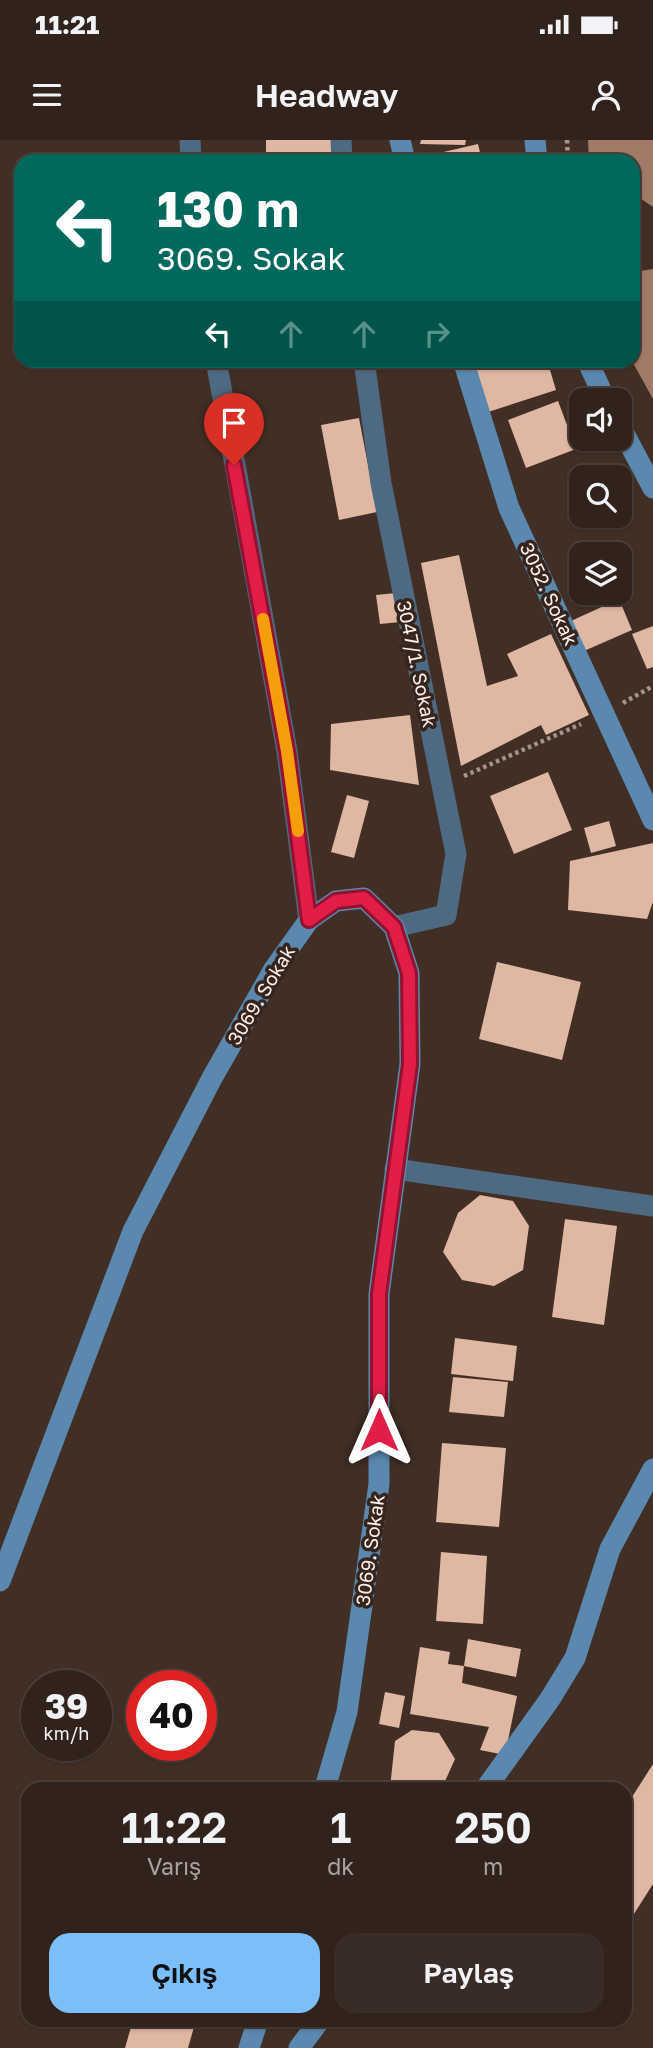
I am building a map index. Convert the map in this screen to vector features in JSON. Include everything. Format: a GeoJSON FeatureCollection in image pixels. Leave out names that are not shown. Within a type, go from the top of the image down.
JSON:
{"type":"FeatureCollection","features":[{"type":"Feature","properties":{"kind":"street"},"geometry":{"type":"LineString","coordinates":[[217,368],[287,751],[309,920]]}},
{"type":"Feature","properties":{"kind":"street","name":"3047/1. Sokak"},"geometry":{"type":"LineString","coordinates":[[365,368],[380,484],[456,854],[446,915],[394,927]]}},
{"type":"Feature","properties":{"kind":"street","name":"3052. Sokak"},"geometry":{"type":"LineString","coordinates":[[465,368],[509,509],[653,820]]}},
{"type":"Feature","properties":{"kind":"street"},"geometry":{"type":"LineString","coordinates":[[591,368],[600,388]]}},
{"type":"Feature","properties":{"kind":"street"},"geometry":{"type":"LineString","coordinates":[[632,449],[653,488]]}},
{"type":"Feature","properties":{"kind":"street","name":"3069. Sokak"},"geometry":{"type":"LineString","coordinates":[[0,1581],[133,1231],[219,1066],[274,969],[309,920],[336,901],[364,898],[394,927],[409,973],[410,1051],[379,1294],[379,1484],[348,1712],[327,1782]]}},
{"type":"Feature","properties":{"kind":"street"},"geometry":{"type":"LineString","coordinates":[[395,1170],[653,1206]]}},
{"type":"Feature","properties":{"kind":"street"},"geometry":{"type":"LineString","coordinates":[[490,1782],[550,1699],[575,1658],[610,1549],[653,1469]]}},
{"type":"Feature","properties":{"kind":"street"},"geometry":{"type":"LineString","coordinates":[[249,2048],[256,2027]]}},
{"type":"Feature","properties":{"kind":"street"},"geometry":{"type":"LineString","coordinates":[[299,2048],[315,2027]]}},
{"type":"Feature","properties":{"kind":"path"},"geometry":{"type":"LineString","coordinates":[[442,786],[603,715],[653,686]]}},
{"type":"Feature","properties":{"kind":"shaded area"},"geometry":{"type":"Polygon","coordinates":[[[588,140],[653,140],[653,207],[640,198],[640,154],[589,154],[588,140]]]}},
{"type":"Feature","properties":{"kind":"shaded area"},"geometry":{"type":"Polygon","coordinates":[[[653,269],[653,399],[636,368],[640,368],[640,271],[653,269]]]}},
{"type":"Feature","properties":{"kind":"building"},"geometry":{"type":"Polygon","coordinates":[[[266,140],[332,140],[334,151],[323,154],[266,154],[266,140]]]}},
{"type":"Feature","properties":{"kind":"building"},"geometry":{"type":"Polygon","coordinates":[[[421,140],[466,140],[465,145],[420,144],[421,140]]]}},
{"type":"Feature","properties":{"kind":"building"},"geometry":{"type":"Polygon","coordinates":[[[478,144],[480,154],[435,154],[478,144]]]}},
{"type":"Feature","properties":{"kind":"building"},"geometry":{"type":"Polygon","coordinates":[[[474,368],[549,368],[556,390],[488,412],[474,368]]]}},
{"type":"Feature","properties":{"kind":"building"},"geometry":{"type":"Polygon","coordinates":[[[558,401],[569,430],[571,451],[526,468],[508,420],[558,401]]]}},
{"type":"Feature","properties":{"kind":"building"},"geometry":{"type":"Polygon","coordinates":[[[359,418],[377,512],[339,520],[321,425],[359,418]]]}},
{"type":"Feature","properties":{"kind":"building"},"geometry":{"type":"Polygon","coordinates":[[[459,555],[487,686],[518,676],[507,654],[551,634],[589,715],[546,735],[541,725],[461,766],[421,563],[459,555]]]}},
{"type":"Feature","properties":{"kind":"building"},"geometry":{"type":"Polygon","coordinates":[[[396,593],[400,622],[380,624],[376,595],[396,593]]]}},
{"type":"Feature","properties":{"kind":"building"},"geometry":{"type":"Polygon","coordinates":[[[606,605],[622,605],[632,630],[584,651],[571,621],[606,605]]]}},
{"type":"Feature","properties":{"kind":"building"},"geometry":{"type":"Polygon","coordinates":[[[653,626],[653,667],[647,669],[632,634],[653,626]]]}},
{"type":"Feature","properties":{"kind":"building"},"geometry":{"type":"Polygon","coordinates":[[[410,715],[419,785],[330,770],[331,724],[410,715]]]}},
{"type":"Feature","properties":{"kind":"building"},"geometry":{"type":"Polygon","coordinates":[[[548,772],[572,830],[514,854],[490,796],[548,772]]]}},
{"type":"Feature","properties":{"kind":"building"},"geometry":{"type":"Polygon","coordinates":[[[347,795],[369,801],[354,858],[331,852],[347,795]]]}},
{"type":"Feature","properties":{"kind":"building"},"geometry":{"type":"Polygon","coordinates":[[[609,821],[616,846],[591,853],[584,828],[609,821]]]}},
{"type":"Feature","properties":{"kind":"building"},"geometry":{"type":"Polygon","coordinates":[[[653,843],[653,902],[647,919],[568,910],[570,861],[653,843]]]}},
{"type":"Feature","properties":{"kind":"building"},"geometry":{"type":"Polygon","coordinates":[[[497,962],[581,982],[562,1060],[479,1039],[497,962]]]}},
{"type":"Feature","properties":{"kind":"building"},"geometry":{"type":"Polygon","coordinates":[[[480,1195],[513,1201],[529,1226],[523,1270],[494,1286],[462,1280],[443,1252],[458,1213],[480,1195]]]}},
{"type":"Feature","properties":{"kind":"building"},"geometry":{"type":"Polygon","coordinates":[[[565,1219],[617,1226],[604,1325],[552,1317],[565,1219]]]}},
{"type":"Feature","properties":{"kind":"building"},"geometry":{"type":"Polygon","coordinates":[[[455,1338],[517,1346],[513,1381],[451,1374],[455,1338]]]}},
{"type":"Feature","properties":{"kind":"building"},"geometry":{"type":"Polygon","coordinates":[[[453,1377],[508,1382],[504,1417],[449,1412],[453,1377]]]}},
{"type":"Feature","properties":{"kind":"building"},"geometry":{"type":"Polygon","coordinates":[[[442,1443],[506,1448],[499,1527],[436,1522],[442,1443]]]}},
{"type":"Feature","properties":{"kind":"building"},"geometry":{"type":"Polygon","coordinates":[[[441,1552],[487,1556],[483,1624],[436,1621],[441,1552]]]}},
{"type":"Feature","properties":{"kind":"building"},"geometry":{"type":"Polygon","coordinates":[[[468,1639],[521,1649],[516,1677],[464,1666],[468,1639]]]}},
{"type":"Feature","properties":{"kind":"building"},"geometry":{"type":"Polygon","coordinates":[[[420,1647],[450,1652],[448,1664],[464,1666],[462,1683],[517,1696],[505,1755],[480,1750],[489,1727],[410,1714],[420,1647]]]}},
{"type":"Feature","properties":{"kind":"building"},"geometry":{"type":"Polygon","coordinates":[[[385,1692],[405,1696],[399,1728],[379,1724],[385,1692]]]}},
{"type":"Feature","properties":{"kind":"building"},"geometry":{"type":"Polygon","coordinates":[[[412,1730],[439,1733],[455,1759],[445,1782],[391,1782],[395,1741],[412,1730]]]}},
{"type":"Feature","properties":{"kind":"building"},"geometry":{"type":"Polygon","coordinates":[[[653,1764],[653,1884],[632,1917],[632,1797],[653,1764]]]}},
{"type":"Feature","properties":{"kind":"building"},"geometry":{"type":"Polygon","coordinates":[[[131,2027],[194,2027],[188,2048],[125,2048],[131,2027]]]}},
{"type":"Feature","properties":{"kind":"slow traffic"},"geometry":{"type":"LineString","coordinates":[[263,619],[287,751],[298,831]]}},
{"type":"Feature","properties":{"kind":"route"},"geometry":{"type":"LineString","coordinates":[[234,465],[287,751],[309,920],[336,901],[364,898],[394,927],[409,973],[410,1064],[379,1294],[379,1430]]}}]}
